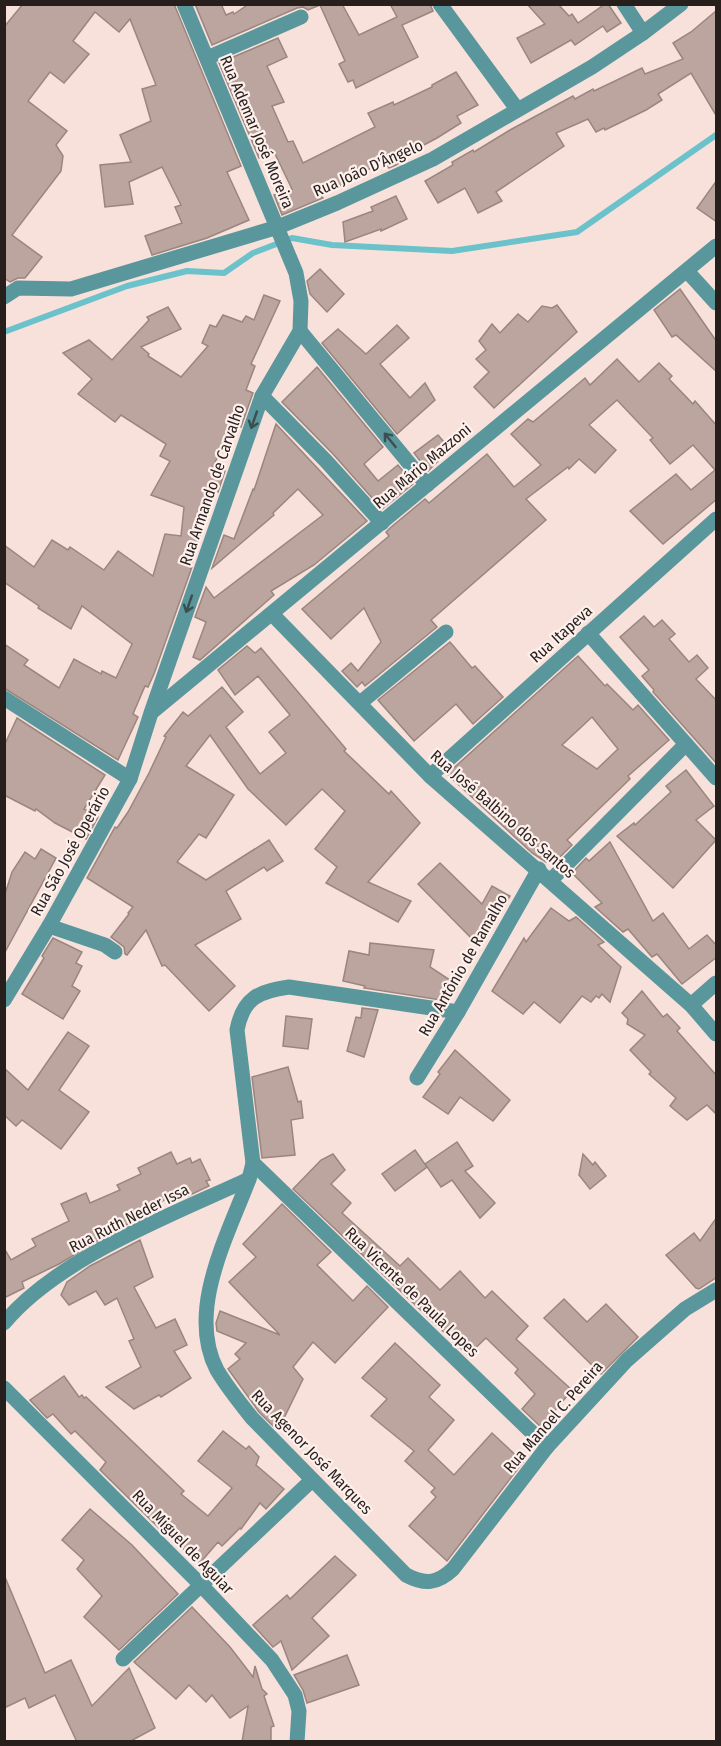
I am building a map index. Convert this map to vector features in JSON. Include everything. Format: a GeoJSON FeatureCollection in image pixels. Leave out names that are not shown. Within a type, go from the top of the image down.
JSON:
{"type":"FeatureCollection","features":[{"type":"Feature","properties":{"kind":"street","name":"Rua Ademar José Moreira"},"geometry":{"type":"LineString","coordinates":[[184,4],[296,273]]}},
{"type":"Feature","properties":{"kind":"street"},"geometry":{"type":"LineString","coordinates":[[440,4],[517,109]]}},
{"type":"Feature","properties":{"kind":"street"},"geometry":{"type":"LineString","coordinates":[[624,4],[643,33]]}},
{"type":"Feature","properties":{"kind":"street","name":"Rua João D'Ângelo"},"geometry":{"type":"LineString","coordinates":[[4,297],[18,288],[71,289],[279,231],[433,159],[592,67],[681,4]]}},
{"type":"Feature","properties":{"kind":"street"},"geometry":{"type":"LineString","coordinates":[[207,58],[301,17]]}},
{"type":"Feature","properties":{"kind":"street","name":"Rua Mário Mazzoni"},"geometry":{"type":"LineString","coordinates":[[151,712],[717,246]]}},
{"type":"Feature","properties":{"kind":"street"},"geometry":{"type":"LineString","coordinates":[[687,271],[717,303]]}},
{"type":"Feature","properties":{"kind":"street","name":"Rua Armando de Carvalho"},"geometry":{"type":"LineString","coordinates":[[151,712],[262,396],[300,331],[301,302],[296,273]]}},
{"type":"Feature","properties":{"kind":"street"},"geometry":{"type":"LineString","coordinates":[[300,331],[427,485]]}},
{"type":"Feature","properties":{"kind":"street"},"geometry":{"type":"LineString","coordinates":[[262,396],[326,461],[382,523]]}},
{"type":"Feature","properties":{"kind":"street","name":"Rua Itapeva"},"geometry":{"type":"LineString","coordinates":[[430,776],[717,519]]}},
{"type":"Feature","properties":{"kind":"street","name":"Rua José Balbino dos Santos"},"geometry":{"type":"LineString","coordinates":[[272,614],[430,776],[539,869],[691,1005],[717,1034]]}},
{"type":"Feature","properties":{"kind":"street"},"geometry":{"type":"LineString","coordinates":[[360,703],[446,632]]}},
{"type":"Feature","properties":{"kind":"street"},"geometry":{"type":"LineString","coordinates":[[588,633],[717,778]]}},
{"type":"Feature","properties":{"kind":"street"},"geometry":{"type":"LineString","coordinates":[[4,698],[130,779]]}},
{"type":"Feature","properties":{"kind":"street","name":"Rua São José Operário"},"geometry":{"type":"LineString","coordinates":[[4,1000],[49,926],[130,779],[151,712]]}},
{"type":"Feature","properties":{"kind":"street"},"geometry":{"type":"LineString","coordinates":[[550,880],[686,744]]}},
{"type":"Feature","properties":{"kind":"street","name":"Rua Antônio de Ramalho"},"geometry":{"type":"LineString","coordinates":[[417,1078],[458,1012],[539,869]]}},
{"type":"Feature","properties":{"kind":"street"},"geometry":{"type":"LineString","coordinates":[[49,926],[105,945],[115,952]]}},
{"type":"Feature","properties":{"kind":"street"},"geometry":{"type":"LineString","coordinates":[[691,1005],[717,983]]}},
{"type":"Feature","properties":{"kind":"street","name":"Rua Agenor José Marques"},"geometry":{"type":"LineString","coordinates":[[433,1583],[417,1581],[406,1575],[252,1419],[232,1394],[216,1368],[208,1345],[206,1319],[209,1285],[253,1163],[237,1030],[240,1012],[250,1001],[266,990],[289,987],[458,1012]]}},
{"type":"Feature","properties":{"kind":"street","name":"Rua Vicente de Paula Lopes"},"geometry":{"type":"LineString","coordinates":[[253,1163],[547,1447]]}},
{"type":"Feature","properties":{"kind":"street","name":"Rua Ruth Neder Issa"},"geometry":{"type":"LineString","coordinates":[[4,1323],[46,1282],[116,1241],[249,1179]]}},
{"type":"Feature","properties":{"kind":"street","name":"Rua Manoel C. Pereira"},"geometry":{"type":"LineString","coordinates":[[433,1583],[453,1569],[547,1447],[627,1360],[685,1309],[717,1290]]}},
{"type":"Feature","properties":{"kind":"street","name":"Rua Miguel de Aguiar"},"geometry":{"type":"LineString","coordinates":[[4,1388],[201,1585],[272,1660],[295,1695],[299,1712],[297,1742]]}},
{"type":"Feature","properties":{"kind":"street"},"geometry":{"type":"LineString","coordinates":[[123,1659],[312,1480]]}},
{"type":"Feature","properties":{"kind":"building"},"geometry":{"type":"Polygon","coordinates":[[[23,4],[174,4],[241,166],[227,172],[249,220],[207,238],[152,255],[145,236],[182,223],[175,207],[181,205],[162,167],[129,182],[133,204],[105,207],[100,165],[131,162],[120,135],[151,121],[142,89],[156,85],[130,19],[119,32],[95,12],[73,41],[89,54],[64,83],[50,72],[28,101],[67,131],[56,145],[63,156],[61,171],[12,235],[42,257],[25,278],[18,278],[10,282],[4,278],[4,27],[23,4]]]}},
{"type":"Feature","properties":{"kind":"building"},"geometry":{"type":"Polygon","coordinates":[[[195,4],[221,4],[226,15],[233,12],[234,14],[249,4],[342,4],[359,35],[397,17],[390,4],[430,4],[433,11],[402,25],[418,57],[356,88],[353,80],[348,82],[339,64],[345,61],[320,5],[308,10],[303,7],[297,8],[212,45],[195,4]]]}},
{"type":"Feature","properties":{"kind":"building"},"geometry":{"type":"Polygon","coordinates":[[[527,4],[558,4],[569,16],[572,14],[578,23],[608,4],[621,23],[607,32],[603,26],[575,45],[571,40],[531,63],[517,38],[545,24],[527,4]]]}},
{"type":"Feature","properties":{"kind":"building"},"geometry":{"type":"Polygon","coordinates":[[[717,10],[717,117],[691,73],[658,94],[662,100],[605,130],[604,128],[596,132],[588,119],[556,133],[564,146],[496,192],[502,201],[478,213],[465,188],[438,203],[425,181],[453,165],[452,162],[573,96],[575,99],[642,68],[645,74],[683,59],[673,43],[691,32],[717,10]]]}},
{"type":"Feature","properties":{"kind":"building"},"geometry":{"type":"Polygon","coordinates":[[[278,38],[287,57],[267,66],[284,102],[272,106],[288,142],[293,141],[303,163],[375,127],[368,113],[393,102],[394,105],[432,87],[456,72],[478,105],[457,116],[461,123],[403,156],[404,160],[396,165],[389,168],[382,161],[349,182],[321,195],[323,198],[282,215],[274,195],[292,189],[274,152],[259,158],[219,63],[278,38]]]}},
{"type":"Feature","properties":{"kind":"building"},"geometry":{"type":"Polygon","coordinates":[[[717,180],[717,222],[697,208],[717,180]]]}},
{"type":"Feature","properties":{"kind":"building"},"geometry":{"type":"Polygon","coordinates":[[[396,196],[407,219],[381,231],[381,229],[345,242],[343,222],[373,211],[371,207],[396,196]]]}},
{"type":"Feature","properties":{"kind":"building"},"geometry":{"type":"Polygon","coordinates":[[[320,269],[344,294],[327,312],[310,294],[307,281],[320,269]]]}},
{"type":"Feature","properties":{"kind":"building"},"geometry":{"type":"Polygon","coordinates":[[[680,289],[717,342],[717,372],[676,335],[672,337],[654,310],[680,289]]]}},
{"type":"Feature","properties":{"kind":"building"},"geometry":{"type":"Polygon","coordinates":[[[264,295],[280,301],[251,364],[255,366],[246,390],[253,393],[241,427],[235,424],[213,466],[225,471],[218,492],[213,490],[190,569],[192,567],[154,674],[148,687],[145,686],[133,714],[138,717],[118,760],[4,688],[4,644],[28,660],[24,665],[59,688],[74,659],[101,674],[102,671],[116,678],[132,644],[82,606],[71,629],[4,582],[4,545],[34,567],[52,540],[68,550],[70,547],[104,570],[118,551],[153,576],[165,534],[181,536],[184,507],[151,495],[170,461],[160,456],[166,444],[121,415],[115,422],[78,394],[92,379],[63,353],[89,340],[112,360],[149,320],[147,317],[168,307],[181,329],[141,347],[149,354],[148,356],[181,377],[208,346],[202,343],[210,325],[216,327],[223,315],[242,322],[246,316],[254,320],[264,295]]]}},
{"type":"Feature","properties":{"kind":"building"},"geometry":{"type":"Polygon","coordinates":[[[557,305],[577,332],[494,408],[474,387],[489,372],[476,359],[486,350],[479,341],[492,324],[500,333],[518,314],[528,322],[542,306],[552,308],[557,305]]]}},
{"type":"Feature","properties":{"kind":"building"},"geometry":{"type":"Polygon","coordinates":[[[397,325],[409,338],[380,364],[410,398],[425,383],[435,400],[397,434],[322,343],[338,329],[366,354],[397,325]]]}},
{"type":"Feature","properties":{"kind":"building"},"geometry":{"type":"Polygon","coordinates":[[[617,359],[639,382],[659,363],[672,376],[669,379],[693,404],[695,401],[717,426],[717,499],[663,544],[630,511],[676,474],[691,490],[715,470],[693,445],[670,464],[650,440],[653,438],[617,400],[589,425],[616,450],[595,473],[579,459],[569,469],[568,467],[526,499],[546,520],[431,620],[437,627],[365,686],[362,682],[357,687],[342,671],[351,663],[358,671],[381,642],[364,608],[331,639],[302,609],[389,536],[386,532],[390,528],[425,499],[429,503],[487,454],[514,487],[541,465],[511,434],[528,419],[533,422],[585,378],[590,385],[617,359]]]}},
{"type":"Feature","properties":{"kind":"building"},"geometry":{"type":"Polygon","coordinates":[[[317,367],[383,447],[364,464],[378,481],[398,465],[413,484],[382,509],[282,402],[317,367]]]}},
{"type":"Feature","properties":{"kind":"building"},"geometry":{"type":"Polygon","coordinates":[[[276,424],[367,521],[314,565],[271,591],[274,595],[200,660],[193,657],[206,622],[195,617],[206,587],[214,598],[323,515],[298,489],[273,513],[274,515],[212,568],[224,535],[234,539],[254,490],[276,424]]]}},
{"type":"Feature","properties":{"kind":"building"},"geometry":{"type":"Polygon","coordinates":[[[438,435],[450,449],[428,471],[414,453],[438,435]]]}},
{"type":"Feature","properties":{"kind":"building"},"geometry":{"type":"Polygon","coordinates":[[[644,616],[654,627],[662,620],[675,634],[669,639],[689,662],[697,655],[708,668],[696,679],[717,701],[717,764],[653,692],[654,690],[642,676],[649,670],[620,637],[644,616]]]}},
{"type":"Feature","properties":{"kind":"building"},"geometry":{"type":"Polygon","coordinates":[[[450,642],[472,668],[475,666],[503,697],[473,724],[456,704],[414,741],[378,700],[450,642]]]}},
{"type":"Feature","properties":{"kind":"building"},"geometry":{"type":"Polygon","coordinates":[[[247,646],[255,653],[261,648],[346,749],[344,751],[389,794],[391,791],[420,823],[368,882],[411,901],[398,922],[326,883],[337,867],[315,849],[345,811],[322,789],[286,825],[248,789],[210,735],[186,766],[234,795],[206,838],[199,834],[177,862],[206,880],[269,840],[283,861],[267,871],[264,867],[226,891],[241,919],[195,945],[235,986],[209,1011],[165,965],[162,966],[146,930],[127,955],[125,954],[124,947],[111,937],[133,907],[87,878],[115,827],[117,828],[128,812],[149,773],[166,737],[164,736],[183,712],[188,716],[222,687],[243,712],[226,727],[260,774],[286,753],[269,732],[290,715],[258,676],[235,695],[218,670],[247,646]]]}},
{"type":"Feature","properties":{"kind":"building"},"geometry":{"type":"Polygon","coordinates":[[[578,656],[605,686],[607,684],[633,710],[638,705],[669,740],[628,776],[630,779],[567,840],[572,845],[558,859],[553,855],[546,862],[532,853],[447,774],[578,656]],[[592,717],[562,745],[597,769],[618,749],[592,717]]]}},
{"type":"Feature","properties":{"kind":"building"},"geometry":{"type":"Polygon","coordinates":[[[17,718],[105,775],[84,809],[98,817],[86,839],[55,823],[36,809],[35,811],[4,795],[4,746],[17,718]]]}},
{"type":"Feature","properties":{"kind":"building"},"geometry":{"type":"Polygon","coordinates":[[[686,770],[714,806],[696,820],[716,840],[673,888],[617,836],[634,823],[635,825],[671,792],[666,786],[686,770]]]}},
{"type":"Feature","properties":{"kind":"building"},"geometry":{"type":"Polygon","coordinates":[[[610,842],[653,921],[663,913],[689,949],[707,935],[717,946],[717,957],[682,984],[657,954],[652,957],[628,929],[623,932],[595,907],[602,903],[572,873],[586,858],[589,861],[610,842]]]}},
{"type":"Feature","properties":{"kind":"building"},"geometry":{"type":"Polygon","coordinates":[[[41,849],[56,858],[4,954],[4,897],[12,872],[25,852],[35,859],[41,849]]]}},
{"type":"Feature","properties":{"kind":"building"},"geometry":{"type":"Polygon","coordinates":[[[440,863],[482,904],[492,886],[510,896],[480,947],[418,884],[440,863]]]}},
{"type":"Feature","properties":{"kind":"building"},"geometry":{"type":"Polygon","coordinates":[[[551,908],[569,921],[576,917],[604,942],[598,945],[621,967],[610,1002],[602,994],[599,998],[596,996],[591,1002],[582,996],[560,1023],[534,1002],[523,1014],[492,991],[524,938],[526,942],[551,908]]]}},
{"type":"Feature","properties":{"kind":"building"},"geometry":{"type":"Polygon","coordinates":[[[53,938],[82,952],[76,963],[82,966],[72,986],[80,991],[63,1019],[22,994],[44,958],[42,956],[53,938]]]}},
{"type":"Feature","properties":{"kind":"building"},"geometry":{"type":"Polygon","coordinates":[[[370,943],[434,950],[430,967],[459,986],[447,1001],[364,988],[365,986],[343,981],[349,951],[369,955],[370,943]]]}},
{"type":"Feature","properties":{"kind":"building"},"geometry":{"type":"Polygon","coordinates":[[[642,991],[663,1017],[667,1014],[680,1028],[677,1031],[717,1076],[717,1115],[707,1105],[687,1120],[670,1106],[676,1098],[649,1074],[651,1072],[630,1050],[645,1035],[627,1024],[628,1019],[622,1013],[642,991]]]}},
{"type":"Feature","properties":{"kind":"building"},"geometry":{"type":"Polygon","coordinates":[[[362,1008],[378,1010],[364,1057],[347,1051],[356,1017],[361,1018],[362,1008]]]}},
{"type":"Feature","properties":{"kind":"building"},"geometry":{"type":"Polygon","coordinates":[[[286,1016],[312,1019],[308,1049],[283,1046],[286,1016]]]}},
{"type":"Feature","properties":{"kind":"building"},"geometry":{"type":"Polygon","coordinates":[[[68,1032],[89,1046],[59,1090],[89,1112],[61,1149],[22,1120],[16,1126],[4,1115],[4,1068],[28,1090],[68,1032]]]}},
{"type":"Feature","properties":{"kind":"building"},"geometry":{"type":"Polygon","coordinates":[[[455,1050],[510,1100],[493,1121],[460,1097],[448,1114],[423,1097],[455,1050]]]}},
{"type":"Feature","properties":{"kind":"building"},"geometry":{"type":"Polygon","coordinates":[[[288,1067],[298,1102],[301,1101],[303,1118],[291,1120],[295,1155],[262,1158],[252,1077],[288,1067]]]}},
{"type":"Feature","properties":{"kind":"building"},"geometry":{"type":"Polygon","coordinates":[[[457,1142],[473,1166],[465,1171],[495,1203],[480,1218],[452,1180],[441,1187],[425,1164],[457,1142]]]}},
{"type":"Feature","properties":{"kind":"building"},"geometry":{"type":"Polygon","coordinates":[[[415,1150],[427,1167],[395,1191],[382,1174],[415,1150]]]}},
{"type":"Feature","properties":{"kind":"building"},"geometry":{"type":"Polygon","coordinates":[[[171,1152],[177,1164],[190,1158],[192,1163],[200,1159],[210,1180],[206,1181],[209,1186],[188,1196],[185,1190],[154,1205],[156,1210],[22,1282],[24,1288],[4,1298],[4,1248],[11,1260],[36,1246],[32,1239],[69,1221],[61,1204],[86,1193],[90,1203],[120,1190],[117,1185],[141,1174],[138,1168],[171,1152]]]}},
{"type":"Feature","properties":{"kind":"building"},"geometry":{"type":"Polygon","coordinates":[[[333,1154],[345,1170],[331,1184],[351,1203],[342,1213],[400,1266],[408,1258],[440,1290],[460,1271],[485,1298],[492,1291],[528,1326],[516,1339],[572,1390],[552,1414],[556,1417],[545,1431],[522,1409],[535,1394],[515,1373],[518,1369],[486,1338],[468,1355],[293,1189],[321,1160],[333,1154]]]}},
{"type":"Feature","properties":{"kind":"building"},"geometry":{"type":"Polygon","coordinates":[[[583,1154],[593,1165],[595,1162],[606,1176],[590,1189],[579,1175],[583,1154]]]}},
{"type":"Feature","properties":{"kind":"building"},"geometry":{"type":"Polygon","coordinates":[[[282,1204],[331,1252],[317,1265],[353,1301],[367,1286],[388,1307],[335,1363],[313,1342],[293,1367],[303,1379],[285,1416],[274,1427],[259,1412],[228,1369],[240,1359],[235,1354],[246,1343],[217,1331],[216,1323],[220,1311],[280,1335],[229,1282],[256,1257],[243,1244],[282,1204]]]}},
{"type":"Feature","properties":{"kind":"building"},"geometry":{"type":"Polygon","coordinates":[[[717,1217],[717,1277],[699,1289],[666,1255],[694,1233],[700,1241],[717,1217]]]}},
{"type":"Feature","properties":{"kind":"building"},"geometry":{"type":"Polygon","coordinates":[[[140,1240],[153,1277],[134,1287],[156,1328],[175,1319],[187,1345],[174,1351],[191,1378],[161,1397],[159,1395],[134,1409],[106,1387],[141,1367],[129,1341],[134,1339],[117,1298],[105,1305],[96,1291],[69,1305],[61,1295],[67,1282],[90,1266],[140,1240]]]}},
{"type":"Feature","properties":{"kind":"building"},"geometry":{"type":"Polygon","coordinates":[[[564,1299],[587,1322],[606,1304],[638,1337],[601,1374],[544,1318],[564,1299]]]}},
{"type":"Feature","properties":{"kind":"building"},"geometry":{"type":"Polygon","coordinates":[[[395,1343],[440,1385],[429,1397],[454,1420],[428,1450],[454,1475],[492,1433],[523,1462],[447,1561],[409,1526],[436,1497],[431,1492],[435,1488],[405,1461],[414,1451],[371,1416],[387,1399],[362,1378],[395,1343]]]}},
{"type":"Feature","properties":{"kind":"building"},"geometry":{"type":"Polygon","coordinates":[[[64,1376],[79,1397],[82,1395],[86,1397],[184,1491],[181,1494],[208,1516],[232,1488],[198,1461],[223,1431],[246,1449],[249,1446],[259,1457],[256,1465],[284,1489],[266,1509],[260,1503],[241,1529],[222,1546],[218,1542],[200,1563],[160,1529],[100,1470],[106,1462],[75,1431],[71,1434],[53,1414],[47,1418],[30,1400],[64,1376]]]}},
{"type":"Feature","properties":{"kind":"building"},"geometry":{"type":"Polygon","coordinates":[[[90,1509],[132,1545],[178,1594],[119,1650],[84,1617],[102,1596],[77,1569],[84,1560],[62,1540],[90,1509]]]}},
{"type":"Feature","properties":{"kind":"building"},"geometry":{"type":"Polygon","coordinates":[[[335,1556],[356,1575],[312,1618],[329,1636],[292,1670],[281,1641],[273,1647],[253,1625],[287,1595],[290,1599],[335,1556]]]}},
{"type":"Feature","properties":{"kind":"building"},"geometry":{"type":"Polygon","coordinates":[[[5,1577],[45,1673],[71,1660],[92,1706],[129,1668],[155,1728],[129,1742],[77,1742],[55,1695],[29,1708],[25,1698],[4,1708],[5,1577]]]}},
{"type":"Feature","properties":{"kind":"building"},"geometry":{"type":"Polygon","coordinates":[[[192,1607],[230,1647],[253,1677],[255,1666],[262,1689],[267,1694],[264,1696],[274,1726],[271,1727],[271,1742],[242,1742],[248,1706],[230,1718],[212,1695],[206,1702],[189,1685],[176,1699],[134,1662],[192,1607]]]}},
{"type":"Feature","properties":{"kind":"building"},"geometry":{"type":"Polygon","coordinates":[[[347,1655],[359,1685],[307,1703],[303,1690],[294,1675],[347,1655]]]}},
{"type":"Feature","properties":{"kind":"waterway"},"geometry":{"type":"LineString","coordinates":[[4,332],[127,286],[187,271],[224,273],[253,253],[292,238],[332,245],[452,251],[577,232],[716,135]]}}]}
